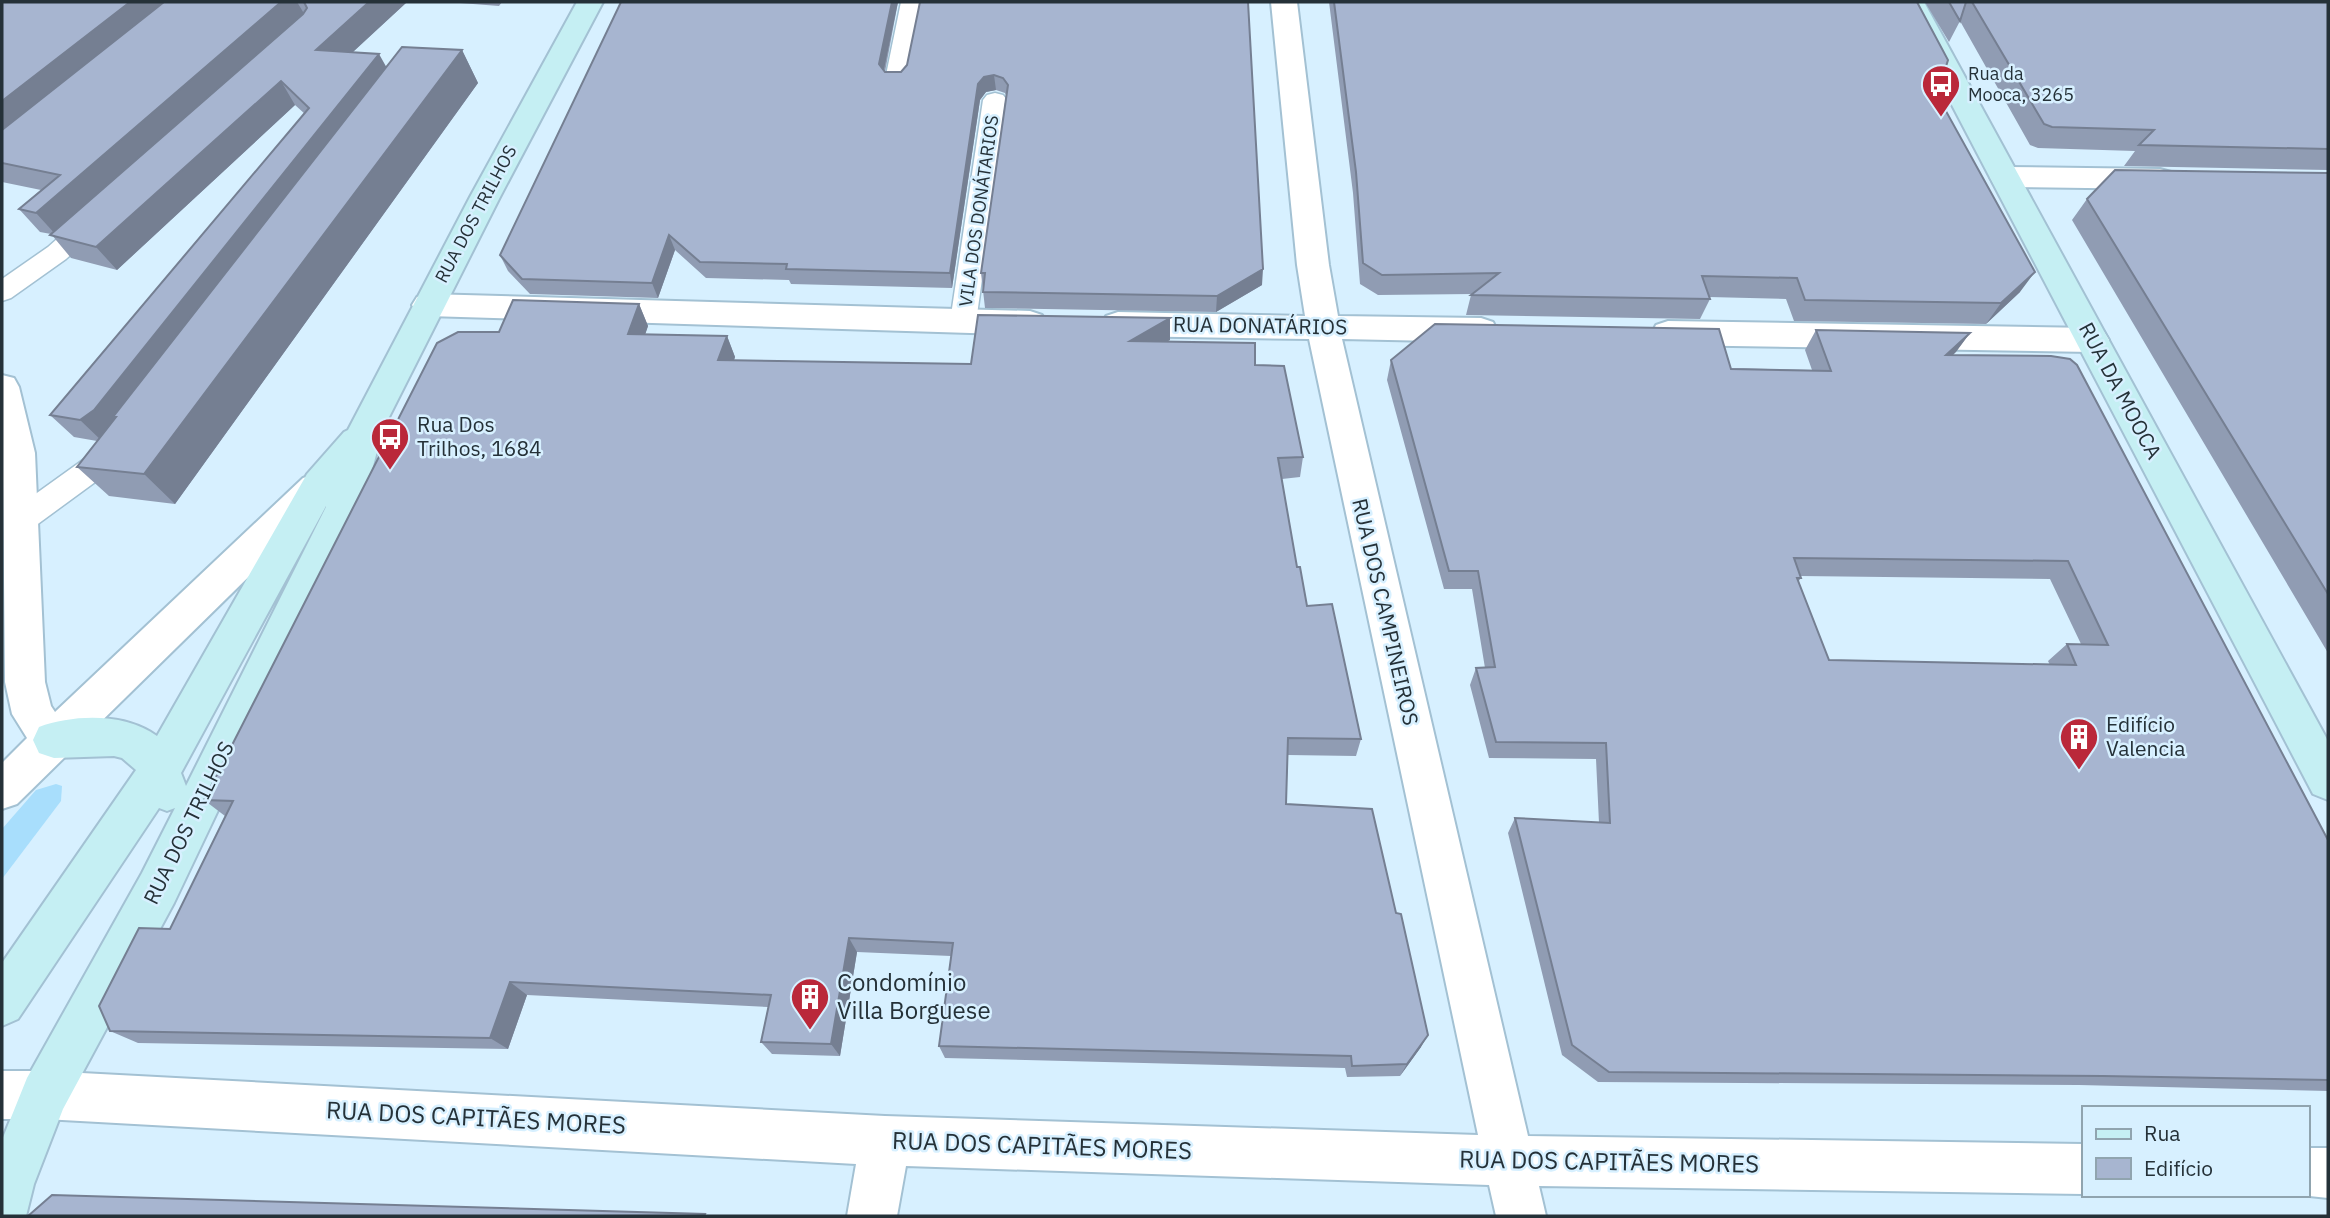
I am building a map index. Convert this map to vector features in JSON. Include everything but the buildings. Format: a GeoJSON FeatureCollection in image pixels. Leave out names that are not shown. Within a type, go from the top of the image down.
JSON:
{"type":"FeatureCollection","features":[{"type":"Feature","properties":{"kind":"main road","name":"RUA DOS TRILHOS"},"geometry":{"type":"LineString","coordinates":[[2,1212],[23,1095],[158,888],[344,507],[366,429],[428,305],[590,2]]}},
{"type":"Feature","properties":{"kind":"main road","name":"RUA DA MOOCA"},"geometry":{"type":"LineString","coordinates":[[1911,2],[2328,780]]}},
{"type":"Feature","properties":{"kind":"main road","name":"RUA DOS TRILHOS"},"geometry":{"type":"LineString","coordinates":[[2,1003],[159,772],[320,484],[366,429]]}},
{"type":"Feature","properties":{"kind":"main road"},"geometry":{"type":"LineString","coordinates":[[54,740],[83,737],[130,742],[146,752],[159,772],[168,795],[158,888]]}},
{"type":"Feature","properties":{"kind":"street","name":"RUA DOS CAMPINEIROS"},"geometry":{"type":"LineString","coordinates":[[1284,2],[1322,327],[1521,1216]]}},
{"type":"Feature","properties":{"kind":"street"},"geometry":{"type":"LineString","coordinates":[[2005,177],[2189,180]]}},
{"type":"Feature","properties":{"kind":"street","name":"RUA DONATÁRIOS"},"geometry":{"type":"LineString","coordinates":[[428,305],[963,322],[1514,330]]}},
{"type":"Feature","properties":{"kind":"street"},"geometry":{"type":"LineString","coordinates":[[1637,332],[2092,340]]}},
{"type":"Feature","properties":{"kind":"street"},"geometry":{"type":"LineString","coordinates":[[2,387],[18,453],[25,682],[32,714],[54,740]]}},
{"type":"Feature","properties":{"kind":"street","name":"RUA DOS TRILHOS"},"geometry":{"type":"LineString","coordinates":[[2,790],[320,484]]}},
{"type":"Feature","properties":{"kind":"street","name":"RUA DOS CAPITÃES MORES"},"geometry":{"type":"LineString","coordinates":[[23,1095],[885,1141],[1507,1161],[2082,1169]]}},
{"type":"Feature","properties":{"kind":"street"},"geometry":{"type":"LineString","coordinates":[[872,1216],[885,1141]]}},
{"type":"Feature","properties":{"kind":"street"},"geometry":{"type":"LineString","coordinates":[[2309,1173],[2328,1173]]}},
{"type":"Feature","properties":{"kind":"lane"},"geometry":{"type":"LineString","coordinates":[[896,80],[912,2]]}},
{"type":"Feature","properties":{"kind":"lane","name":"VILA DOS DONÁTARIOS"},"geometry":{"type":"LineString","coordinates":[[963,322],[995,100]]}},
{"type":"Feature","properties":{"kind":"lane"},"geometry":{"type":"LineString","coordinates":[[2,292],[57,253],[109,206]]}},
{"type":"Feature","properties":{"kind":"lane"},"geometry":{"type":"LineString","coordinates":[[20,521],[111,456],[137,431]]}},
{"type":"Feature","properties":{"kind":"shaded area"},"geometry":{"type":"Polygon","coordinates":[[[56,784],[62,786],[61,801],[2,879],[2,829],[36,790],[56,784]]]}},
{"type":"Feature","properties":{"kind":"place","name":"Rua da Mooca, 3265"},"geometry":{"type":"Point","coordinates":[1941,118]}},
{"type":"Feature","properties":{"kind":"place","name":"Rua Dos Trilhos, 1684"},"geometry":{"type":"Point","coordinates":[390,471]}},
{"type":"Feature","properties":{"kind":"place","name":"Edifício Valencia"},"geometry":{"type":"Point","coordinates":[2079,771]}},
{"type":"Feature","properties":{"kind":"place","name":"Condomínio Villa Borguese"},"geometry":{"type":"Point","coordinates":[810,1031]}}]}
